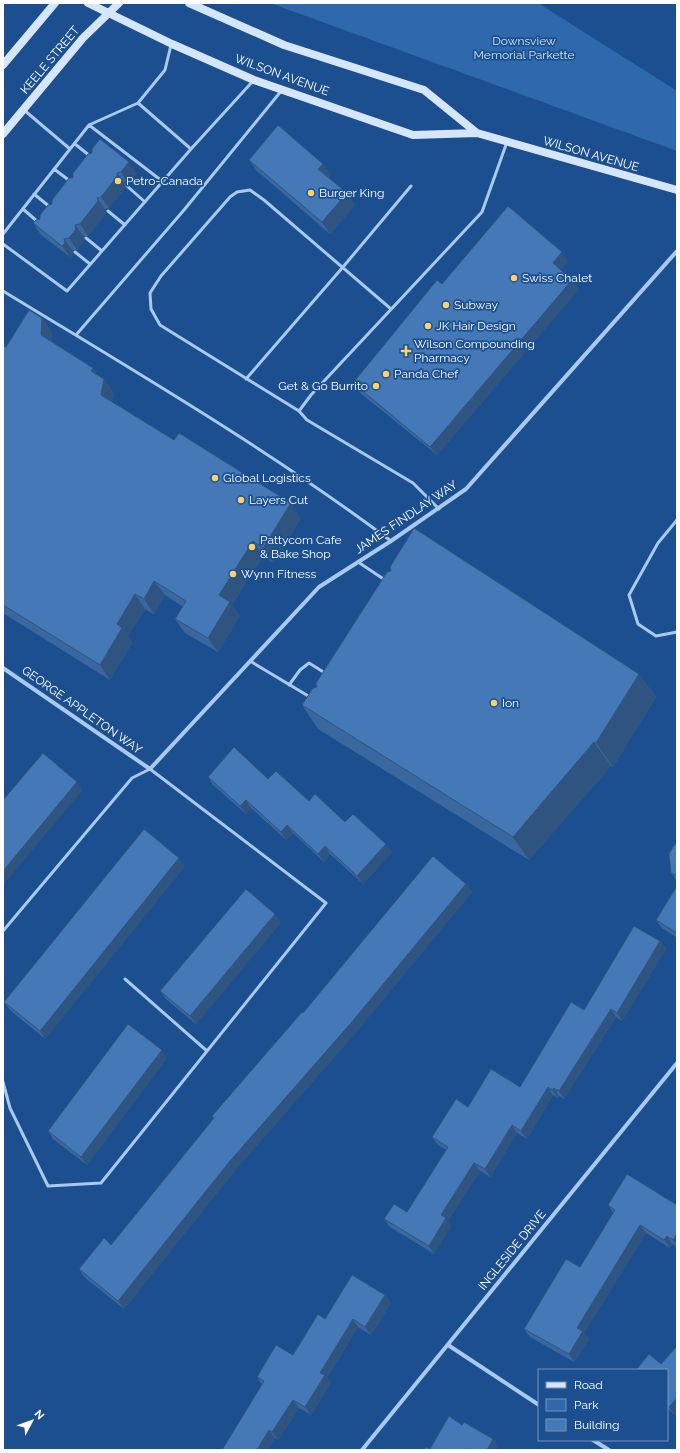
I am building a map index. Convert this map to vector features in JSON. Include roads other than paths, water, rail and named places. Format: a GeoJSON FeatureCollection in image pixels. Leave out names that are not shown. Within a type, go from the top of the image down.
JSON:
{"type":"FeatureCollection","features":[{"type":"Feature","properties":{"kind":"main road"},"geometry":{"type":"LineString","coordinates":[[3,65],[55,3]]}},
{"type":"Feature","properties":{"kind":"main road","name":"WILSON AVENUE"},"geometry":{"type":"LineString","coordinates":[[88,3],[172,44],[254,80],[413,135],[477,132]]}},
{"type":"Feature","properties":{"kind":"main road","name":"KEELE STREET"},"geometry":{"type":"LineString","coordinates":[[3,134],[83,38],[118,3]]}},
{"type":"Feature","properties":{"kind":"main road","name":"WILSON AVENUE"},"geometry":{"type":"LineString","coordinates":[[189,3],[284,45],[424,90],[477,132],[507,142],[677,190]]}},
{"type":"Feature","properties":{"kind":"street","name":"JAMES FINDLAY WAY"},"geometry":{"type":"LineString","coordinates":[[150,769],[319,587],[439,509],[466,488],[677,252]]}},
{"type":"Feature","properties":{"kind":"street","name":"GEORGE APPLETON WAY"},"geometry":{"type":"LineString","coordinates":[[3,668],[150,769]]}},
{"type":"Feature","properties":{"kind":"street","name":"INGLESIDE DRIVE"},"geometry":{"type":"LineString","coordinates":[[362,1450],[677,1063]]}},
{"type":"Feature","properties":{"kind":"street"},"geometry":{"type":"LineString","coordinates":[[448,1345],[538,1403]]}},
{"type":"Feature","properties":{"kind":"street"},"geometry":{"type":"LineString","coordinates":[[595,1441],[609,1450]]}},
{"type":"Feature","properties":{"kind":"lane"},"geometry":{"type":"LineString","coordinates":[[3,234],[89,125],[138,103],[165,70],[172,44]]}},
{"type":"Feature","properties":{"kind":"lane"},"geometry":{"type":"LineString","coordinates":[[3,244],[67,291],[162,181],[254,80]]}},
{"type":"Feature","properties":{"kind":"lane"},"geometry":{"type":"LineString","coordinates":[[76,335],[188,205],[283,90]]}},
{"type":"Feature","properties":{"kind":"lane"},"geometry":{"type":"LineString","coordinates":[[138,103],[191,149]]}},
{"type":"Feature","properties":{"kind":"lane"},"geometry":{"type":"LineString","coordinates":[[24,110],[70,149]]}},
{"type":"Feature","properties":{"kind":"lane"},"geometry":{"type":"LineString","coordinates":[[89,125],[162,181]]}},
{"type":"Feature","properties":{"kind":"lane"},"geometry":{"type":"LineString","coordinates":[[300,411],[311,395],[482,212],[507,142]]}},
{"type":"Feature","properties":{"kind":"lane"},"geometry":{"type":"LineString","coordinates":[[74,144],[92,158]]}},
{"type":"Feature","properties":{"kind":"lane"},"geometry":{"type":"LineString","coordinates":[[54,169],[73,183]]}},
{"type":"Feature","properties":{"kind":"lane"},"geometry":{"type":"LineString","coordinates":[[127,186],[145,202]]}},
{"type":"Feature","properties":{"kind":"lane"},"geometry":{"type":"LineString","coordinates":[[246,378],[343,268],[411,186]]}},
{"type":"Feature","properties":{"kind":"lane"},"geometry":{"type":"LineString","coordinates":[[391,309],[250,190],[237,192],[225,203],[161,276],[150,293],[151,309],[160,325],[300,411],[308,420],[413,483],[439,509]]}},
{"type":"Feature","properties":{"kind":"lane"},"geometry":{"type":"LineString","coordinates":[[34,194],[52,209]]}},
{"type":"Feature","properties":{"kind":"lane"},"geometry":{"type":"LineString","coordinates":[[23,209],[40,224]]}},
{"type":"Feature","properties":{"kind":"lane"},"geometry":{"type":"LineString","coordinates":[[108,210],[125,225]]}},
{"type":"Feature","properties":{"kind":"lane"},"geometry":{"type":"LineString","coordinates":[[86,238],[102,251]]}},
{"type":"Feature","properties":{"kind":"lane"},"geometry":{"type":"LineString","coordinates":[[75,252],[90,264]]}},
{"type":"Feature","properties":{"kind":"lane"},"geometry":{"type":"LineString","coordinates":[[3,291],[164,389],[341,504],[391,541]]}},
{"type":"Feature","properties":{"kind":"lane"},"geometry":{"type":"LineString","coordinates":[[677,520],[658,543],[629,595],[638,624],[656,636],[677,632]]}},
{"type":"Feature","properties":{"kind":"lane"},"geometry":{"type":"LineString","coordinates":[[358,562],[387,581]]}},
{"type":"Feature","properties":{"kind":"lane"},"geometry":{"type":"LineString","coordinates":[[250,661],[312,698],[316,694]]}},
{"type":"Feature","properties":{"kind":"lane"},"geometry":{"type":"LineString","coordinates":[[289,685],[300,670],[309,663],[325,673],[324,680]]}},
{"type":"Feature","properties":{"kind":"lane"},"geometry":{"type":"LineString","coordinates":[[3,931],[132,778],[150,769],[326,903],[101,1182],[48,1186],[10,1108],[3,1082]]}},
{"type":"Feature","properties":{"kind":"lane"},"geometry":{"type":"LineString","coordinates":[[125,979],[207,1051]]}},
{"type":"Feature","properties":{"kind":"place","name":"Petro-Canada"},"geometry":{"type":"Point","coordinates":[118,181]}},
{"type":"Feature","properties":{"kind":"place","name":"Burger King"},"geometry":{"type":"Point","coordinates":[311,193]}},
{"type":"Feature","properties":{"kind":"place","name":"Swiss Chalet"},"geometry":{"type":"Point","coordinates":[514,278]}},
{"type":"Feature","properties":{"kind":"place","name":"Subway"},"geometry":{"type":"Point","coordinates":[446,305]}},
{"type":"Feature","properties":{"kind":"place","name":"JK Hair Design"},"geometry":{"type":"Point","coordinates":[428,326]}},
{"type":"Feature","properties":{"kind":"place","name":"Wilson Compounding Pharmacy"},"geometry":{"type":"Point","coordinates":[406,351]}},
{"type":"Feature","properties":{"kind":"place","name":"Panda Chef"},"geometry":{"type":"Point","coordinates":[386,374]}},
{"type":"Feature","properties":{"kind":"place","name":"Get & Go Burrito"},"geometry":{"type":"Point","coordinates":[376,386]}},
{"type":"Feature","properties":{"kind":"place","name":"Global Logistics"},"geometry":{"type":"Point","coordinates":[215,478]}},
{"type":"Feature","properties":{"kind":"place","name":"Layers Cut"},"geometry":{"type":"Point","coordinates":[241,500]}},
{"type":"Feature","properties":{"kind":"place","name":"Pattycom Cafe & Bake Shop"},"geometry":{"type":"Point","coordinates":[252,547]}},
{"type":"Feature","properties":{"kind":"place","name":"Wynn Fitness"},"geometry":{"type":"Point","coordinates":[233,574]}},
{"type":"Feature","properties":{"kind":"place","name":"Ion"},"geometry":{"type":"Point","coordinates":[494,703]}},
{"type":"Feature","properties":{"kind":"park label","name":"Downsview Memorial Parkette"},"geometry":{"type":"Point","coordinates":[524,48]}}]}
